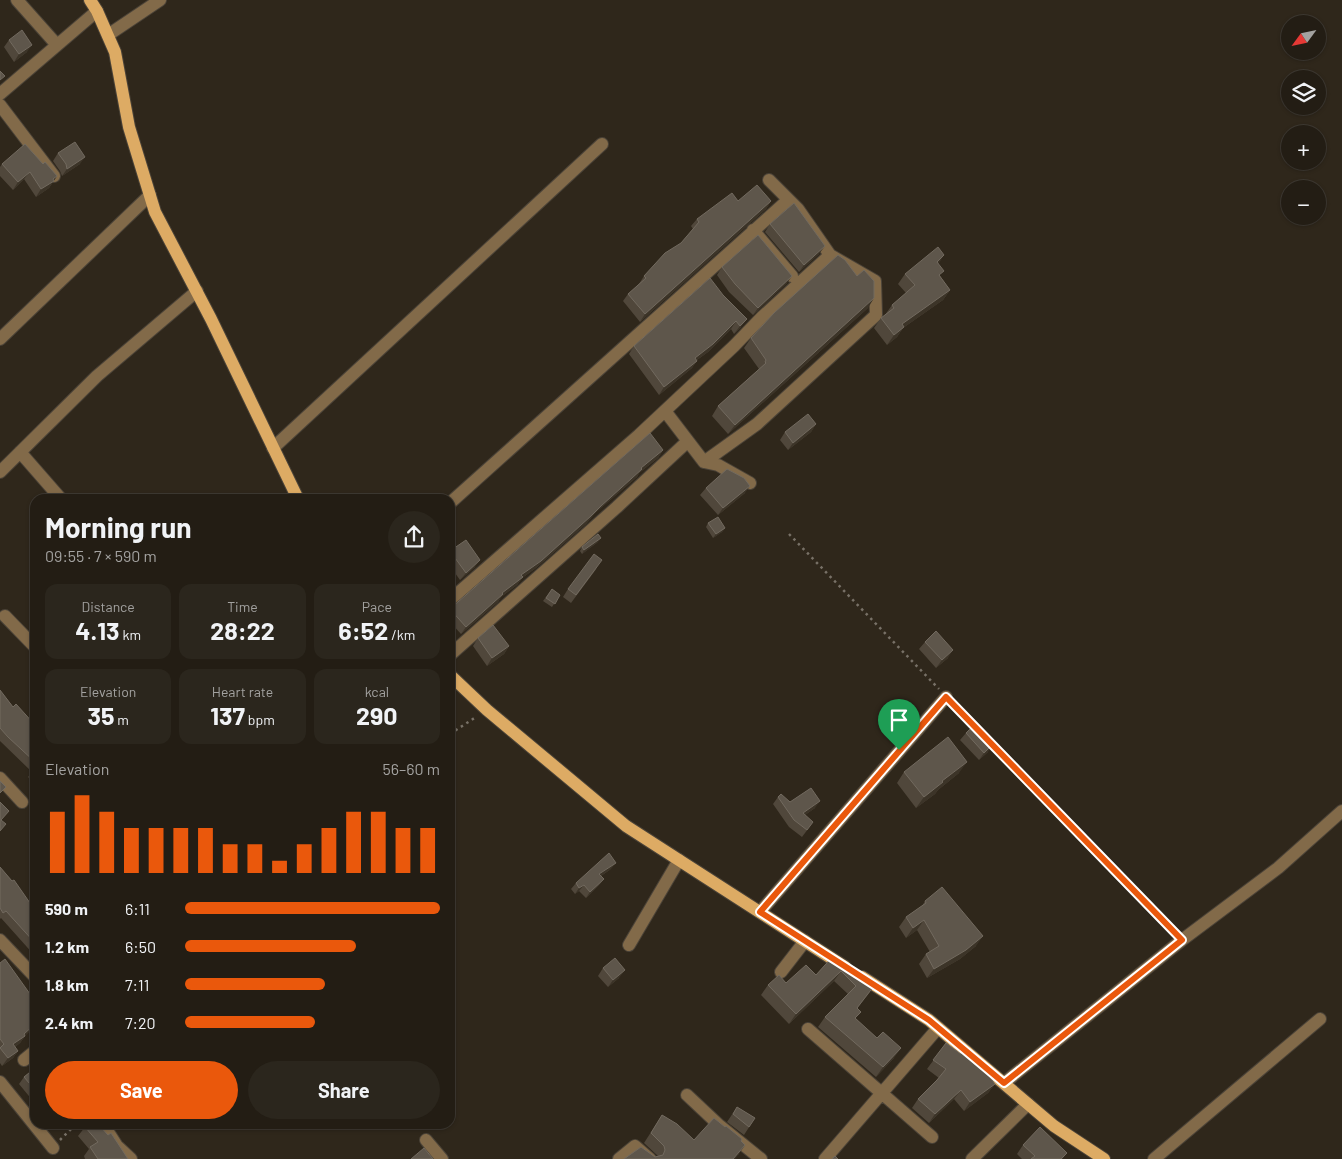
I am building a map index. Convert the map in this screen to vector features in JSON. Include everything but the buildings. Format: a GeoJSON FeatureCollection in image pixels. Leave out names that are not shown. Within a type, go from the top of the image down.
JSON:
{"type":"FeatureCollection","features":[{"type":"Feature","properties":{"kind":"main road"},"geometry":{"type":"LineString","coordinates":[[94,5],[115,52],[129,127],[155,212],[197,291],[296,494]]}},
{"type":"Feature","properties":{"kind":"main road"},"geometry":{"type":"LineString","coordinates":[[455,680],[487,710],[626,826],[929,1020],[1054,1126],[1104,1159]]}},
{"type":"Feature","properties":{"kind":"street"},"geometry":{"type":"LineString","coordinates":[[17,0],[57,45]]}},
{"type":"Feature","properties":{"kind":"street"},"geometry":{"type":"LineString","coordinates":[[108,35],[160,0]]}},
{"type":"Feature","properties":{"kind":"street"},"geometry":{"type":"LineString","coordinates":[[0,94],[57,45],[94,5]]}},
{"type":"Feature","properties":{"kind":"street"},"geometry":{"type":"LineString","coordinates":[[0,105],[54,176]]}},
{"type":"Feature","properties":{"kind":"street"},"geometry":{"type":"LineString","coordinates":[[273,448],[602,144]]}},
{"type":"Feature","properties":{"kind":"street"},"geometry":{"type":"LineString","coordinates":[[704,462],[757,424],[876,315],[875,282],[830,255],[798,209],[769,180]]}},
{"type":"Feature","properties":{"kind":"street"},"geometry":{"type":"LineString","coordinates":[[0,339],[150,195]]}},
{"type":"Feature","properties":{"kind":"street"},"geometry":{"type":"LineString","coordinates":[[455,499],[709,277],[754,230],[788,200]]}},
{"type":"Feature","properties":{"kind":"street"},"geometry":{"type":"LineString","coordinates":[[754,230],[798,284]]}},
{"type":"Feature","properties":{"kind":"street"},"geometry":{"type":"LineString","coordinates":[[455,596],[665,411],[734,346],[750,323],[830,255]]}},
{"type":"Feature","properties":{"kind":"street"},"geometry":{"type":"LineString","coordinates":[[0,472],[97,376],[197,291]]}},
{"type":"Feature","properties":{"kind":"street"},"geometry":{"type":"LineString","coordinates":[[665,411],[704,462],[718,465],[750,483]]}},
{"type":"Feature","properties":{"kind":"street"},"geometry":{"type":"LineString","coordinates":[[455,651],[616,508],[688,441]]}},
{"type":"Feature","properties":{"kind":"street"},"geometry":{"type":"LineString","coordinates":[[20,452],[57,494]]}},
{"type":"Feature","properties":{"kind":"street"},"geometry":{"type":"LineString","coordinates":[[2,615],[30,642]]}},
{"type":"Feature","properties":{"kind":"street"},"geometry":{"type":"LineString","coordinates":[[760,912],[946,697]]}},
{"type":"Feature","properties":{"kind":"street"},"geometry":{"type":"LineString","coordinates":[[0,778],[22,802]]}},
{"type":"Feature","properties":{"kind":"street"},"geometry":{"type":"LineString","coordinates":[[1004,1083],[1182,940],[1278,868],[1342,811]]}},
{"type":"Feature","properties":{"kind":"street"},"geometry":{"type":"LineString","coordinates":[[629,945],[679,860]]}},
{"type":"Feature","properties":{"kind":"street"},"geometry":{"type":"LineString","coordinates":[[0,940],[30,972]]}},
{"type":"Feature","properties":{"kind":"street"},"geometry":{"type":"LineString","coordinates":[[781,972],[805,941]]}},
{"type":"Feature","properties":{"kind":"street"},"geometry":{"type":"LineString","coordinates":[[1154,1159],[1320,1019]]}},
{"type":"Feature","properties":{"kind":"street"},"geometry":{"type":"LineString","coordinates":[[825,1159],[938,1028]]}},
{"type":"Feature","properties":{"kind":"street"},"geometry":{"type":"LineString","coordinates":[[808,1029],[932,1137]]}},
{"type":"Feature","properties":{"kind":"street"},"geometry":{"type":"LineString","coordinates":[[24,1060],[30,1055]]}},
{"type":"Feature","properties":{"kind":"street"},"geometry":{"type":"LineString","coordinates":[[0,1082],[30,1119]]}},
{"type":"Feature","properties":{"kind":"street"},"geometry":{"type":"LineString","coordinates":[[686,1095],[720,1126],[761,1159]]}},
{"type":"Feature","properties":{"kind":"street"},"geometry":{"type":"LineString","coordinates":[[972,1159],[1028,1104]]}},
{"type":"Feature","properties":{"kind":"street"},"geometry":{"type":"LineString","coordinates":[[38,1129],[53,1148]]}},
{"type":"Feature","properties":{"kind":"street"},"geometry":{"type":"LineString","coordinates":[[106,1129],[118,1146],[131,1159]]}},
{"type":"Feature","properties":{"kind":"street"},"geometry":{"type":"LineString","coordinates":[[426,1140],[442,1159]]}},
{"type":"Feature","properties":{"kind":"street"},"geometry":{"type":"LineString","coordinates":[[619,1159],[635,1146],[650,1159]]}},
{"type":"Feature","properties":{"kind":"path"},"geometry":{"type":"LineString","coordinates":[[789,534],[980,732]]}},
{"type":"Feature","properties":{"kind":"path"},"geometry":{"type":"LineString","coordinates":[[455,731],[487,710]]}},
{"type":"Feature","properties":{"kind":"path"},"geometry":{"type":"LineString","coordinates":[[988,740],[1182,940]]}},
{"type":"Feature","properties":{"kind":"route"},"geometry":{"type":"LineString","coordinates":[[946,697],[1182,940],[1004,1083],[929,1020],[760,912],[899,750],[946,697]]}}]}
